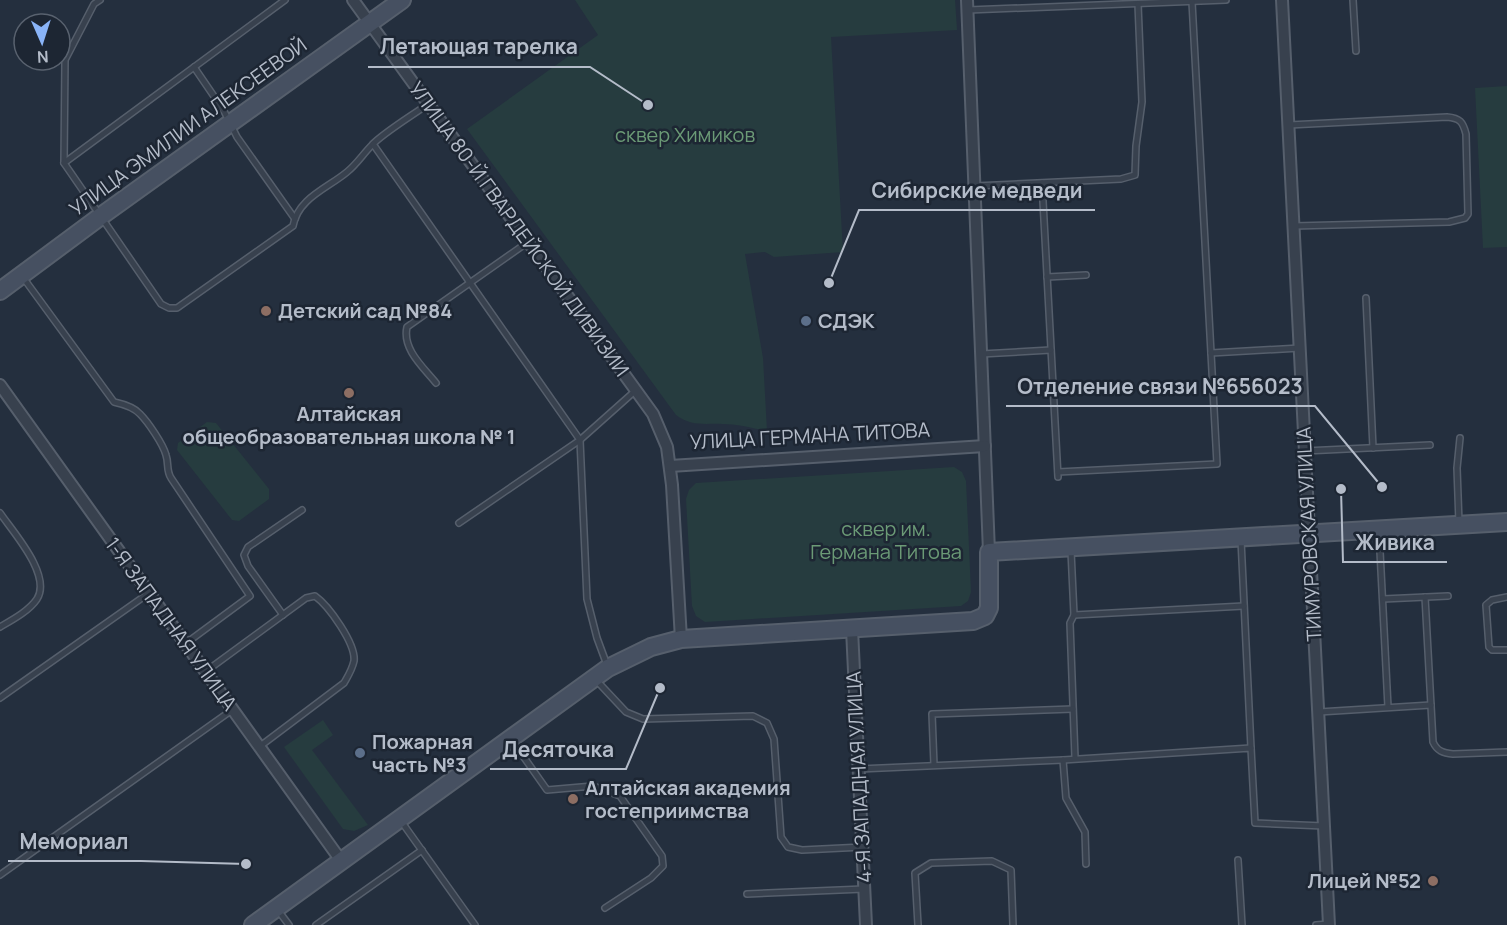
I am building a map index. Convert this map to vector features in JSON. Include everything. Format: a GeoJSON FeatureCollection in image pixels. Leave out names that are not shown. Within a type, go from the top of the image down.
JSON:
{"type":"FeatureCollection","features":[{"type":"Feature","properties":{"kind":"street","name":"УЛИЦА 80-Й ГВАРДЕЙСКОЙ ДИВИЗИИ"},"geometry":{"type":"LineString","coordinates":[[353,0],[653,414],[662,432],[670,466]]}},
{"type":"Feature","properties":{"kind":"street","name":"УЛИЦА ЭМИЛИИ АЛЕКСЕЕВОЙ"},"geometry":{"type":"LineString","coordinates":[[0,291],[230,122],[402,0]]}},
{"type":"Feature","properties":{"kind":"street","name":"ТИМУРОВСКАЯ УЛИЦА"},"geometry":{"type":"LineString","coordinates":[[1282,0],[1329,925]]}},
{"type":"Feature","properties":{"kind":"street"},"geometry":{"type":"LineString","coordinates":[[253,925],[601,673],[651,647],[681,639],[973,621],[985,616],[989,608],[989,552],[968,5]]}},
{"type":"Feature","properties":{"kind":"street","name":"1-Я ЗАПАДНАЯ УЛИЦА"},"geometry":{"type":"LineString","coordinates":[[0,386],[342,862]]}},
{"type":"Feature","properties":{"kind":"street","name":"УЛИЦА ГЕРМАНА ТИТОВА"},"geometry":{"type":"LineString","coordinates":[[681,639],[670,466],[985,446]]}},
{"type":"Feature","properties":{"kind":"street"},"geometry":{"type":"LineString","coordinates":[[989,552],[1507,522]]}},
{"type":"Feature","properties":{"kind":"street","name":"4-Я ЗАПАДНАЯ УЛИЦА"},"geometry":{"type":"LineString","coordinates":[[852,629],[866,925]]}},
{"type":"Feature","properties":{"kind":"lane"},"geometry":{"type":"LineString","coordinates":[[100,0],[94,4],[65,60],[64,163],[161,304],[169,308],[177,308],[293,226],[308,199],[347,172],[373,144],[428,104]]}},
{"type":"Feature","properties":{"kind":"lane"},"geometry":{"type":"LineString","coordinates":[[64,163],[285,0]]}},
{"type":"Feature","properties":{"kind":"lane"},"geometry":{"type":"LineString","coordinates":[[1047,0],[1048,7]]}},
{"type":"Feature","properties":{"kind":"lane"},"geometry":{"type":"LineString","coordinates":[[968,5],[1048,7],[1226,0]]}},
{"type":"Feature","properties":{"kind":"lane"},"geometry":{"type":"LineString","coordinates":[[1353,0],[1356,51]]}},
{"type":"Feature","properties":{"kind":"lane"},"geometry":{"type":"LineString","coordinates":[[1042,183],[1058,474],[1216,464],[1192,2]]}},
{"type":"Feature","properties":{"kind":"lane"},"geometry":{"type":"LineString","coordinates":[[975,186],[1121,179],[1135,175],[1142,102],[1138,4]]}},
{"type":"Feature","properties":{"kind":"lane"},"geometry":{"type":"LineString","coordinates":[[194,67],[230,122],[237,137],[295,219]]}},
{"type":"Feature","properties":{"kind":"lane"},"geometry":{"type":"LineString","coordinates":[[1289,125],[1456,117],[1463,123],[1466,134],[1468,214],[1465,218],[1449,222],[1294,226]]}},
{"type":"Feature","properties":{"kind":"lane"},"geometry":{"type":"LineString","coordinates":[[373,144],[580,440],[587,599],[597,638],[601,673],[626,712],[643,719],[753,716],[767,723],[774,739],[781,837],[788,847],[802,850],[862,847]]}},
{"type":"Feature","properties":{"kind":"lane"},"geometry":{"type":"LineString","coordinates":[[436,383],[415,358],[409,347],[405,336],[407,327],[528,242]]}},
{"type":"Feature","properties":{"kind":"lane"},"geometry":{"type":"LineString","coordinates":[[21,275],[114,402],[140,413],[164,448],[167,470],[171,478],[250,596],[185,644]]}},
{"type":"Feature","properties":{"kind":"lane"},"geometry":{"type":"LineString","coordinates":[[1047,277],[1086,275]]}},
{"type":"Feature","properties":{"kind":"lane"},"geometry":{"type":"LineString","coordinates":[[1366,298],[1373,448]]}},
{"type":"Feature","properties":{"kind":"lane"},"geometry":{"type":"LineString","coordinates":[[1210,352],[1300,348]]}},
{"type":"Feature","properties":{"kind":"lane"},"geometry":{"type":"LineString","coordinates":[[981,354],[1051,350]]}},
{"type":"Feature","properties":{"kind":"lane"},"geometry":{"type":"LineString","coordinates":[[459,523],[580,440],[635,391]]}},
{"type":"Feature","properties":{"kind":"lane"},"geometry":{"type":"LineString","coordinates":[[1460,438],[1457,468],[1460,525]]}},
{"type":"Feature","properties":{"kind":"lane"},"geometry":{"type":"LineString","coordinates":[[1305,451],[1430,445]]}},
{"type":"Feature","properties":{"kind":"lane"},"geometry":{"type":"LineString","coordinates":[[283,615],[248,566],[244,555],[248,548],[302,510]]}},
{"type":"Feature","properties":{"kind":"lane"},"geometry":{"type":"LineString","coordinates":[[0,513],[33,560],[41,588],[37,599],[20,615],[0,627]]}},
{"type":"Feature","properties":{"kind":"lane"},"geometry":{"type":"LineString","coordinates":[[1379,529],[1388,707]]}},
{"type":"Feature","properties":{"kind":"lane"},"geometry":{"type":"LineString","coordinates":[[1240,536],[1255,824],[1324,826]]}},
{"type":"Feature","properties":{"kind":"lane"},"geometry":{"type":"LineString","coordinates":[[1071,547],[1074,615],[1070,623],[1075,758]]}},
{"type":"Feature","properties":{"kind":"lane"},"geometry":{"type":"LineString","coordinates":[[0,698],[149,594]]}},
{"type":"Feature","properties":{"kind":"lane"},"geometry":{"type":"LineString","coordinates":[[205,672],[306,598],[315,596],[324,602],[351,644],[354,659],[351,671],[344,683],[259,747]]}},
{"type":"Feature","properties":{"kind":"lane"},"geometry":{"type":"LineString","coordinates":[[1383,599],[1448,596]]}},
{"type":"Feature","properties":{"kind":"lane"},"geometry":{"type":"LineString","coordinates":[[1425,597],[1433,742],[1436,748],[1444,753],[1507,752]]}},
{"type":"Feature","properties":{"kind":"lane"},"geometry":{"type":"LineString","coordinates":[[1507,597],[1492,600],[1486,605],[1489,647],[1492,650],[1507,650]]}},
{"type":"Feature","properties":{"kind":"lane"},"geometry":{"type":"LineString","coordinates":[[1074,615],[1244,606]]}},
{"type":"Feature","properties":{"kind":"lane"},"geometry":{"type":"LineString","coordinates":[[1318,712],[1431,705]]}},
{"type":"Feature","properties":{"kind":"lane"},"geometry":{"type":"LineString","coordinates":[[934,765],[932,714],[1073,709]]}},
{"type":"Feature","properties":{"kind":"lane"},"geometry":{"type":"LineString","coordinates":[[0,875],[232,710]]}},
{"type":"Feature","properties":{"kind":"lane"},"geometry":{"type":"LineString","coordinates":[[510,738],[547,790],[593,786],[620,796],[663,856],[663,866],[651,878],[606,908]]}},
{"type":"Feature","properties":{"kind":"lane"},"geometry":{"type":"LineString","coordinates":[[859,769],[1064,760],[1251,748]]}},
{"type":"Feature","properties":{"kind":"lane"},"geometry":{"type":"LineString","coordinates":[[1064,760],[1066,798],[1085,832],[1086,864]]}},
{"type":"Feature","properties":{"kind":"lane"},"geometry":{"type":"LineString","coordinates":[[400,820],[475,925]]}},
{"type":"Feature","properties":{"kind":"lane"},"geometry":{"type":"LineString","coordinates":[[316,925],[422,850]]}},
{"type":"Feature","properties":{"kind":"lane"},"geometry":{"type":"LineString","coordinates":[[1239,860],[1242,925]]}},
{"type":"Feature","properties":{"kind":"lane"},"geometry":{"type":"LineString","coordinates":[[918,925],[915,873],[931,863],[993,861],[1011,870],[1013,925]]}},
{"type":"Feature","properties":{"kind":"lane"},"geometry":{"type":"LineString","coordinates":[[747,894],[864,888]]}},
{"type":"Feature","properties":{"kind":"lane"},"geometry":{"type":"LineString","coordinates":[[276,908],[289,925]]}},
{"type":"Feature","properties":{"kind":"lane"},"geometry":{"type":"LineString","coordinates":[[1316,925],[1329,925]]}},
{"type":"Feature","properties":{"kind":"green space","name":"сквер Химиков"},"geometry":{"type":"Polygon","coordinates":[[[575,0],[955,0],[957,30],[831,37],[843,252],[774,257],[765,252],[745,254],[763,358],[767,431],[734,425],[693,423],[676,415],[467,129],[598,35],[575,0]]]}},
{"type":"Feature","properties":{"kind":"green space"},"geometry":{"type":"Polygon","coordinates":[[[1507,86],[1507,247],[1483,248],[1475,88],[1507,86]]]}},
{"type":"Feature","properties":{"kind":"green space"},"geometry":{"type":"Polygon","coordinates":[[[207,422],[216,423],[269,489],[269,499],[239,521],[232,520],[177,450],[178,443],[207,422]]]}},
{"type":"Feature","properties":{"kind":"green space","name":"сквер им. Германа Титова"},"geometry":{"type":"Polygon","coordinates":[[[954,467],[962,472],[966,481],[971,592],[968,601],[961,606],[705,622],[696,616],[692,606],[686,499],[689,490],[696,483],[954,467]]]}},
{"type":"Feature","properties":{"kind":"green space"},"geometry":{"type":"Polygon","coordinates":[[[323,720],[333,735],[312,750],[368,825],[354,831],[343,829],[284,747],[323,720]]]}},
{"type":"Feature","properties":{"kind":"place","name":"Летающая тарелка"},"geometry":{"type":"Point","coordinates":[648,105]}},
{"type":"Feature","properties":{"kind":"place","name":"Сибирские медведи"},"geometry":{"type":"Point","coordinates":[829,283]}},
{"type":"Feature","properties":{"kind":"place","name":"Детский сад №84"},"geometry":{"type":"Point","coordinates":[266,311]}},
{"type":"Feature","properties":{"kind":"place","name":"СДЭК"},"geometry":{"type":"Point","coordinates":[806,321]}},
{"type":"Feature","properties":{"kind":"place","name":"Алтайская общеобразовательная школа № 1"},"geometry":{"type":"Point","coordinates":[349,393]}},
{"type":"Feature","properties":{"kind":"place","name":"Отделение связи №656023"},"geometry":{"type":"Point","coordinates":[1382,487]}},
{"type":"Feature","properties":{"kind":"place","name":"Живика"},"geometry":{"type":"Point","coordinates":[1341,489]}},
{"type":"Feature","properties":{"kind":"place","name":"Десяточка"},"geometry":{"type":"Point","coordinates":[660,688]}},
{"type":"Feature","properties":{"kind":"place","name":"Пожарная часть №3"},"geometry":{"type":"Point","coordinates":[360,753]}},
{"type":"Feature","properties":{"kind":"place","name":"Алтайская академия гостеприимства"},"geometry":{"type":"Point","coordinates":[573,799]}},
{"type":"Feature","properties":{"kind":"place","name":"Мемориал"},"geometry":{"type":"Point","coordinates":[246,864]}},
{"type":"Feature","properties":{"kind":"place","name":"Лицей №52"},"geometry":{"type":"Point","coordinates":[1433,881]}}]}
